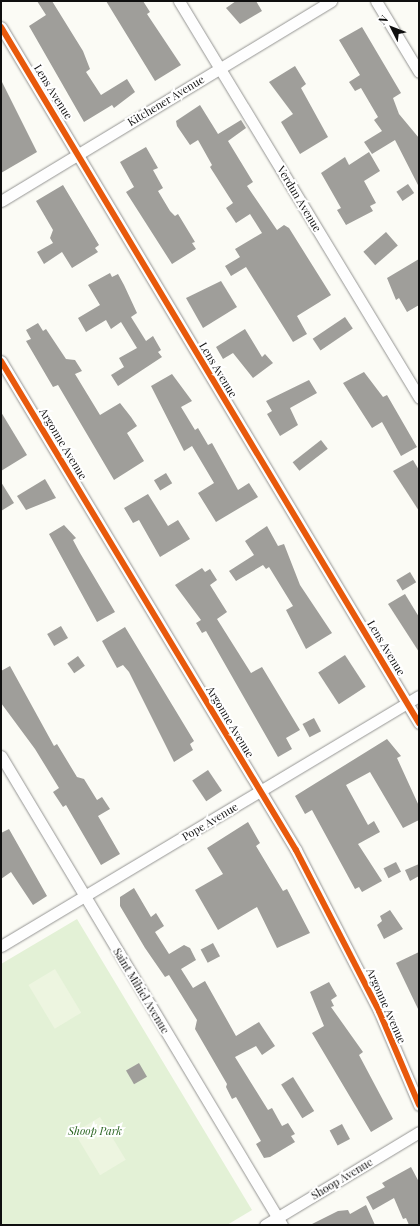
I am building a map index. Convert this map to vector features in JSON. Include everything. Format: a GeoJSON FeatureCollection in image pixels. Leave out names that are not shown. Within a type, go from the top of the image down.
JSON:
{"type":"FeatureCollection","features":[{"type":"Feature","properties":{"kind":"street","name":"Verdun Avenue"},"geometry":{"type":"LineString","coordinates":[[179,1],[419,398]]}},
{"type":"Feature","properties":{"kind":"street","name":"Kitchener Avenue"},"geometry":{"type":"LineString","coordinates":[[1,201],[331,1]]}},
{"type":"Feature","properties":{"kind":"street"},"geometry":{"type":"LineString","coordinates":[[376,1],[419,72]]}},
{"type":"Feature","properties":{"kind":"street","name":"Lens Avenue"},"geometry":{"type":"LineString","coordinates":[[1,27],[79,154],[419,723]]}},
{"type":"Feature","properties":{"kind":"street","name":"Argonne Avenue"},"geometry":{"type":"LineString","coordinates":[[1,360],[260,791],[340,933],[379,1011],[419,1105]]}},
{"type":"Feature","properties":{"kind":"street","name":"Pope Avenue"},"geometry":{"type":"LineString","coordinates":[[1,946],[419,696]]}},
{"type":"Feature","properties":{"kind":"street","name":"Saint Mihiel Avenue"},"geometry":{"type":"LineString","coordinates":[[1,756],[280,1221]]}},
{"type":"Feature","properties":{"kind":"street","name":"Shoop Avenue"},"geometry":{"type":"LineString","coordinates":[[265,1225],[280,1221],[419,1132]]}},
{"type":"Feature","properties":{"kind":"green space","name":"Shoop Park"},"geometry":{"type":"Polygon","coordinates":[[[77,919],[252,1210],[227,1225],[1,1225],[1,964],[77,919]]]}},
{"type":"Feature","properties":{"kind":"green space"},"geometry":{"type":"Polygon","coordinates":[[[55,969],[81,1013],[55,1029],[28,985],[55,969]]]}},
{"type":"Feature","properties":{"kind":"green space"},"geometry":{"type":"Polygon","coordinates":[[[100,1117],[126,1160],[100,1175],[74,1132],[100,1117]]]}},
{"type":"Feature","properties":{"kind":"building"},"geometry":{"type":"Polygon","coordinates":[[[37,1],[52,1],[83,51],[90,69],[86,72],[101,95],[127,79],[135,92],[114,108],[112,105],[84,122],[29,26],[46,15],[37,1]]]}},
{"type":"Feature","properties":{"kind":"building"},"geometry":{"type":"Polygon","coordinates":[[[106,1],[143,1],[150,12],[147,14],[181,65],[155,81],[106,1]]]}},
{"type":"Feature","properties":{"kind":"building"},"geometry":{"type":"Polygon","coordinates":[[[236,1],[256,1],[262,11],[240,24],[226,8],[236,1]]]}},
{"type":"Feature","properties":{"kind":"building"},"geometry":{"type":"Polygon","coordinates":[[[362,27],[401,93],[393,98],[399,114],[419,138],[419,187],[395,140],[372,154],[364,142],[382,131],[374,120],[378,117],[361,88],[355,91],[349,82],[360,75],[339,40],[362,27]]]}},
{"type":"Feature","properties":{"kind":"building"},"geometry":{"type":"Polygon","coordinates":[[[295,66],[306,84],[301,88],[328,137],[300,154],[281,122],[293,114],[269,82],[295,66]]]}},
{"type":"Feature","properties":{"kind":"building"},"geometry":{"type":"Polygon","coordinates":[[[1,80],[37,152],[1,173],[1,80]]]}},
{"type":"Feature","properties":{"kind":"building"},"geometry":{"type":"Polygon","coordinates":[[[200,105],[218,134],[241,120],[246,128],[228,141],[253,182],[247,186],[277,230],[284,225],[289,228],[331,295],[297,316],[307,334],[293,342],[246,267],[231,276],[225,266],[240,257],[235,249],[262,233],[250,214],[236,223],[226,208],[233,203],[210,167],[212,165],[198,140],[190,145],[177,126],[176,121],[200,105]]]}},
{"type":"Feature","properties":{"kind":"building"},"geometry":{"type":"Polygon","coordinates":[[[146,147],[158,168],[153,170],[163,188],[158,191],[170,211],[175,216],[178,214],[195,242],[192,243],[196,249],[172,264],[126,192],[134,187],[120,162],[146,147]]]}},
{"type":"Feature","properties":{"kind":"building"},"geometry":{"type":"Polygon","coordinates":[[[369,152],[380,171],[364,181],[376,203],[370,206],[373,211],[346,225],[337,210],[341,208],[321,173],[345,157],[349,165],[369,152]]]}},
{"type":"Feature","properties":{"kind":"building"},"geometry":{"type":"Polygon","coordinates":[[[408,184],[414,193],[403,201],[396,192],[408,184]]]}},
{"type":"Feature","properties":{"kind":"building"},"geometry":{"type":"Polygon","coordinates":[[[63,185],[99,245],[95,248],[98,252],[72,268],[62,252],[44,264],[37,252],[53,243],[50,238],[53,230],[36,201],[63,185]]]}},
{"type":"Feature","properties":{"kind":"building"},"geometry":{"type":"Polygon","coordinates":[[[386,232],[398,246],[375,265],[363,252],[386,232]]]}},
{"type":"Feature","properties":{"kind":"building"},"geometry":{"type":"Polygon","coordinates":[[[419,259],[419,305],[407,312],[399,298],[396,300],[387,278],[419,259]]]}},
{"type":"Feature","properties":{"kind":"building"},"geometry":{"type":"Polygon","coordinates":[[[110,273],[112,277],[118,274],[137,313],[131,317],[146,341],[153,336],[161,350],[158,352],[162,357],[118,386],[111,375],[124,367],[119,358],[137,348],[121,322],[111,329],[106,320],[86,332],[78,318],[100,305],[88,285],[110,273]]]}},
{"type":"Feature","properties":{"kind":"building"},"geometry":{"type":"Polygon","coordinates":[[[221,281],[237,307],[203,328],[186,298],[221,281]]]}},
{"type":"Feature","properties":{"kind":"building"},"geometry":{"type":"Polygon","coordinates":[[[345,317],[353,329],[320,350],[313,339],[345,317]]]}},
{"type":"Feature","properties":{"kind":"building"},"geometry":{"type":"Polygon","coordinates":[[[38,323],[43,331],[46,329],[66,359],[75,360],[82,371],[75,374],[100,415],[120,403],[137,426],[127,433],[144,461],[114,480],[58,385],[53,387],[26,341],[31,339],[26,330],[38,323]]]}},
{"type":"Feature","properties":{"kind":"building"},"geometry":{"type":"Polygon","coordinates":[[[245,329],[262,357],[265,354],[273,363],[253,378],[233,353],[223,359],[216,347],[245,329]]]}},
{"type":"Feature","properties":{"kind":"building"},"geometry":{"type":"Polygon","coordinates":[[[364,372],[383,397],[387,395],[417,447],[401,456],[382,422],[372,428],[343,383],[364,372]]]}},
{"type":"Feature","properties":{"kind":"building"},"geometry":{"type":"Polygon","coordinates":[[[172,374],[192,401],[181,407],[195,430],[198,428],[208,445],[212,443],[238,490],[249,483],[258,497],[216,522],[198,493],[214,483],[192,446],[184,451],[151,386],[172,374]]]}},
{"type":"Feature","properties":{"kind":"building"},"geometry":{"type":"Polygon","coordinates":[[[309,380],[317,393],[290,408],[298,425],[280,436],[267,414],[272,411],[266,401],[309,380]]]}},
{"type":"Feature","properties":{"kind":"building"},"geometry":{"type":"Polygon","coordinates":[[[1,412],[27,455],[1,471],[1,412]]]}},
{"type":"Feature","properties":{"kind":"building"},"geometry":{"type":"Polygon","coordinates":[[[321,440],[328,449],[299,471],[293,462],[321,440]]]}},
{"type":"Feature","properties":{"kind":"building"},"geometry":{"type":"Polygon","coordinates":[[[413,460],[419,470],[419,511],[393,471],[413,460]]]}},
{"type":"Feature","properties":{"kind":"building"},"geometry":{"type":"Polygon","coordinates":[[[166,473],[172,483],[160,490],[154,480],[166,473]]]}},
{"type":"Feature","properties":{"kind":"building"},"geometry":{"type":"Polygon","coordinates":[[[45,479],[56,498],[26,510],[17,496],[45,479]]]}},
{"type":"Feature","properties":{"kind":"building"},"geometry":{"type":"Polygon","coordinates":[[[1,482],[14,503],[1,511],[1,482]]]}},
{"type":"Feature","properties":{"kind":"building"},"geometry":{"type":"Polygon","coordinates":[[[148,494],[168,526],[178,520],[190,539],[160,557],[139,520],[133,523],[124,508],[148,494]]]}},
{"type":"Feature","properties":{"kind":"building"},"geometry":{"type":"Polygon","coordinates":[[[64,525],[76,538],[73,540],[115,612],[97,622],[49,534],[64,525]]]}},
{"type":"Feature","properties":{"kind":"building"},"geometry":{"type":"Polygon","coordinates":[[[267,526],[278,546],[284,544],[300,585],[332,633],[306,649],[286,610],[293,606],[269,567],[266,569],[263,565],[236,581],[229,571],[254,555],[245,541],[267,526]]]}},
{"type":"Feature","properties":{"kind":"building"},"geometry":{"type":"Polygon","coordinates":[[[202,568],[205,572],[210,569],[217,580],[210,585],[227,612],[217,619],[251,673],[262,667],[300,730],[286,738],[292,749],[278,757],[206,631],[202,633],[196,623],[201,620],[175,585],[202,568]]]}},
{"type":"Feature","properties":{"kind":"building"},"geometry":{"type":"Polygon","coordinates":[[[410,572],[416,582],[402,591],[396,580],[410,572]]]}},
{"type":"Feature","properties":{"kind":"building"},"geometry":{"type":"Polygon","coordinates":[[[405,594],[419,617],[419,652],[388,604],[405,594]]]}},
{"type":"Feature","properties":{"kind":"building"},"geometry":{"type":"Polygon","coordinates":[[[61,626],[68,638],[54,646],[47,634],[61,626]]]}},
{"type":"Feature","properties":{"kind":"building"},"geometry":{"type":"Polygon","coordinates":[[[125,627],[194,741],[190,744],[193,750],[174,762],[129,672],[123,665],[117,668],[102,641],[125,627]]]}},
{"type":"Feature","properties":{"kind":"building"},"geometry":{"type":"Polygon","coordinates":[[[345,655],[366,687],[339,704],[318,672],[345,655]]]}},
{"type":"Feature","properties":{"kind":"building"},"geometry":{"type":"Polygon","coordinates":[[[78,656],[85,666],[74,673],[67,663],[78,656]]]}},
{"type":"Feature","properties":{"kind":"building"},"geometry":{"type":"Polygon","coordinates":[[[10,666],[54,746],[57,744],[77,777],[84,779],[97,800],[102,797],[110,809],[98,816],[120,854],[101,865],[66,805],[63,807],[53,792],[59,788],[35,749],[1,703],[1,671],[10,666]]]}},
{"type":"Feature","properties":{"kind":"building"},"geometry":{"type":"Polygon","coordinates":[[[314,718],[321,731],[310,737],[303,724],[314,718]]]}},
{"type":"Feature","properties":{"kind":"building"},"geometry":{"type":"Polygon","coordinates":[[[387,739],[401,756],[397,758],[419,806],[419,820],[403,828],[370,772],[346,785],[368,825],[374,821],[380,832],[358,844],[382,881],[362,892],[359,887],[355,889],[312,810],[305,814],[295,796],[387,739]]]}},
{"type":"Feature","properties":{"kind":"building"},"geometry":{"type":"Polygon","coordinates":[[[208,770],[222,791],[206,801],[192,781],[208,770]]]}},
{"type":"Feature","properties":{"kind":"building"},"geometry":{"type":"Polygon","coordinates":[[[248,822],[260,843],[256,846],[283,891],[287,889],[310,933],[277,948],[257,907],[218,930],[195,890],[223,874],[207,848],[248,822]]]}},
{"type":"Feature","properties":{"kind":"building"},"geometry":{"type":"Polygon","coordinates":[[[9,829],[47,896],[33,905],[11,872],[1,879],[1,833],[9,829]]]}},
{"type":"Feature","properties":{"kind":"building"},"geometry":{"type":"Polygon","coordinates":[[[396,862],[401,872],[389,878],[384,868],[396,862]]]}},
{"type":"Feature","properties":{"kind":"building"},"geometry":{"type":"Polygon","coordinates":[[[419,864],[419,876],[410,881],[405,870],[419,864]]]}},
{"type":"Feature","properties":{"kind":"building"},"geometry":{"type":"Polygon","coordinates":[[[134,888],[151,917],[156,913],[164,926],[155,932],[169,954],[184,945],[190,948],[196,960],[181,969],[193,988],[205,981],[236,1036],[259,1022],[275,1046],[262,1055],[256,1046],[235,1057],[268,1110],[272,1108],[282,1126],[288,1123],[295,1134],[291,1136],[295,1142],[270,1157],[264,1158],[256,1144],[261,1141],[236,1097],[232,1099],[226,1087],[227,1084],[195,1029],[197,1020],[169,975],[165,977],[145,948],[120,906],[120,897],[134,888]]]}},
{"type":"Feature","properties":{"kind":"building"},"geometry":{"type":"Polygon","coordinates":[[[390,910],[403,929],[384,939],[377,925],[382,921],[380,916],[390,910]]]}},
{"type":"Feature","properties":{"kind":"building"},"geometry":{"type":"Polygon","coordinates":[[[213,943],[220,956],[208,963],[201,950],[213,943]]]}},
{"type":"Feature","properties":{"kind":"building"},"geometry":{"type":"Polygon","coordinates":[[[419,952],[419,1011],[396,963],[419,952]]]}},
{"type":"Feature","properties":{"kind":"building"},"geometry":{"type":"Polygon","coordinates":[[[329,982],[337,996],[331,1000],[334,1006],[331,1007],[363,1052],[359,1055],[393,1119],[371,1132],[312,1033],[324,1026],[310,992],[329,982]]]}},
{"type":"Feature","properties":{"kind":"building"},"geometry":{"type":"Polygon","coordinates":[[[139,1063],[147,1077],[134,1084],[126,1070],[139,1063]]]}},
{"type":"Feature","properties":{"kind":"building"},"geometry":{"type":"Polygon","coordinates":[[[293,1077],[314,1111],[302,1118],[281,1084],[293,1077]]]}},
{"type":"Feature","properties":{"kind":"building"},"geometry":{"type":"Polygon","coordinates":[[[342,1124],[350,1139],[338,1146],[330,1131],[342,1124]]]}},
{"type":"Feature","properties":{"kind":"building"},"geometry":{"type":"Polygon","coordinates":[[[411,1167],[419,1182],[419,1225],[409,1225],[406,1218],[403,1219],[394,1198],[373,1210],[366,1197],[385,1187],[382,1183],[411,1167]]]}},
{"type":"Feature","properties":{"kind":"building"},"geometry":{"type":"Polygon","coordinates":[[[366,1205],[375,1225],[310,1225],[338,1211],[348,1210],[350,1214],[366,1205]]]}},
{"type":"Feature","properties":{"kind":"cycle path"},"geometry":{"type":"LineString","coordinates":[[1,27],[419,723]]}},
{"type":"Feature","properties":{"kind":"cycle path"},"geometry":{"type":"LineString","coordinates":[[1,361],[296,850],[379,1011],[419,1105]]}}]}
